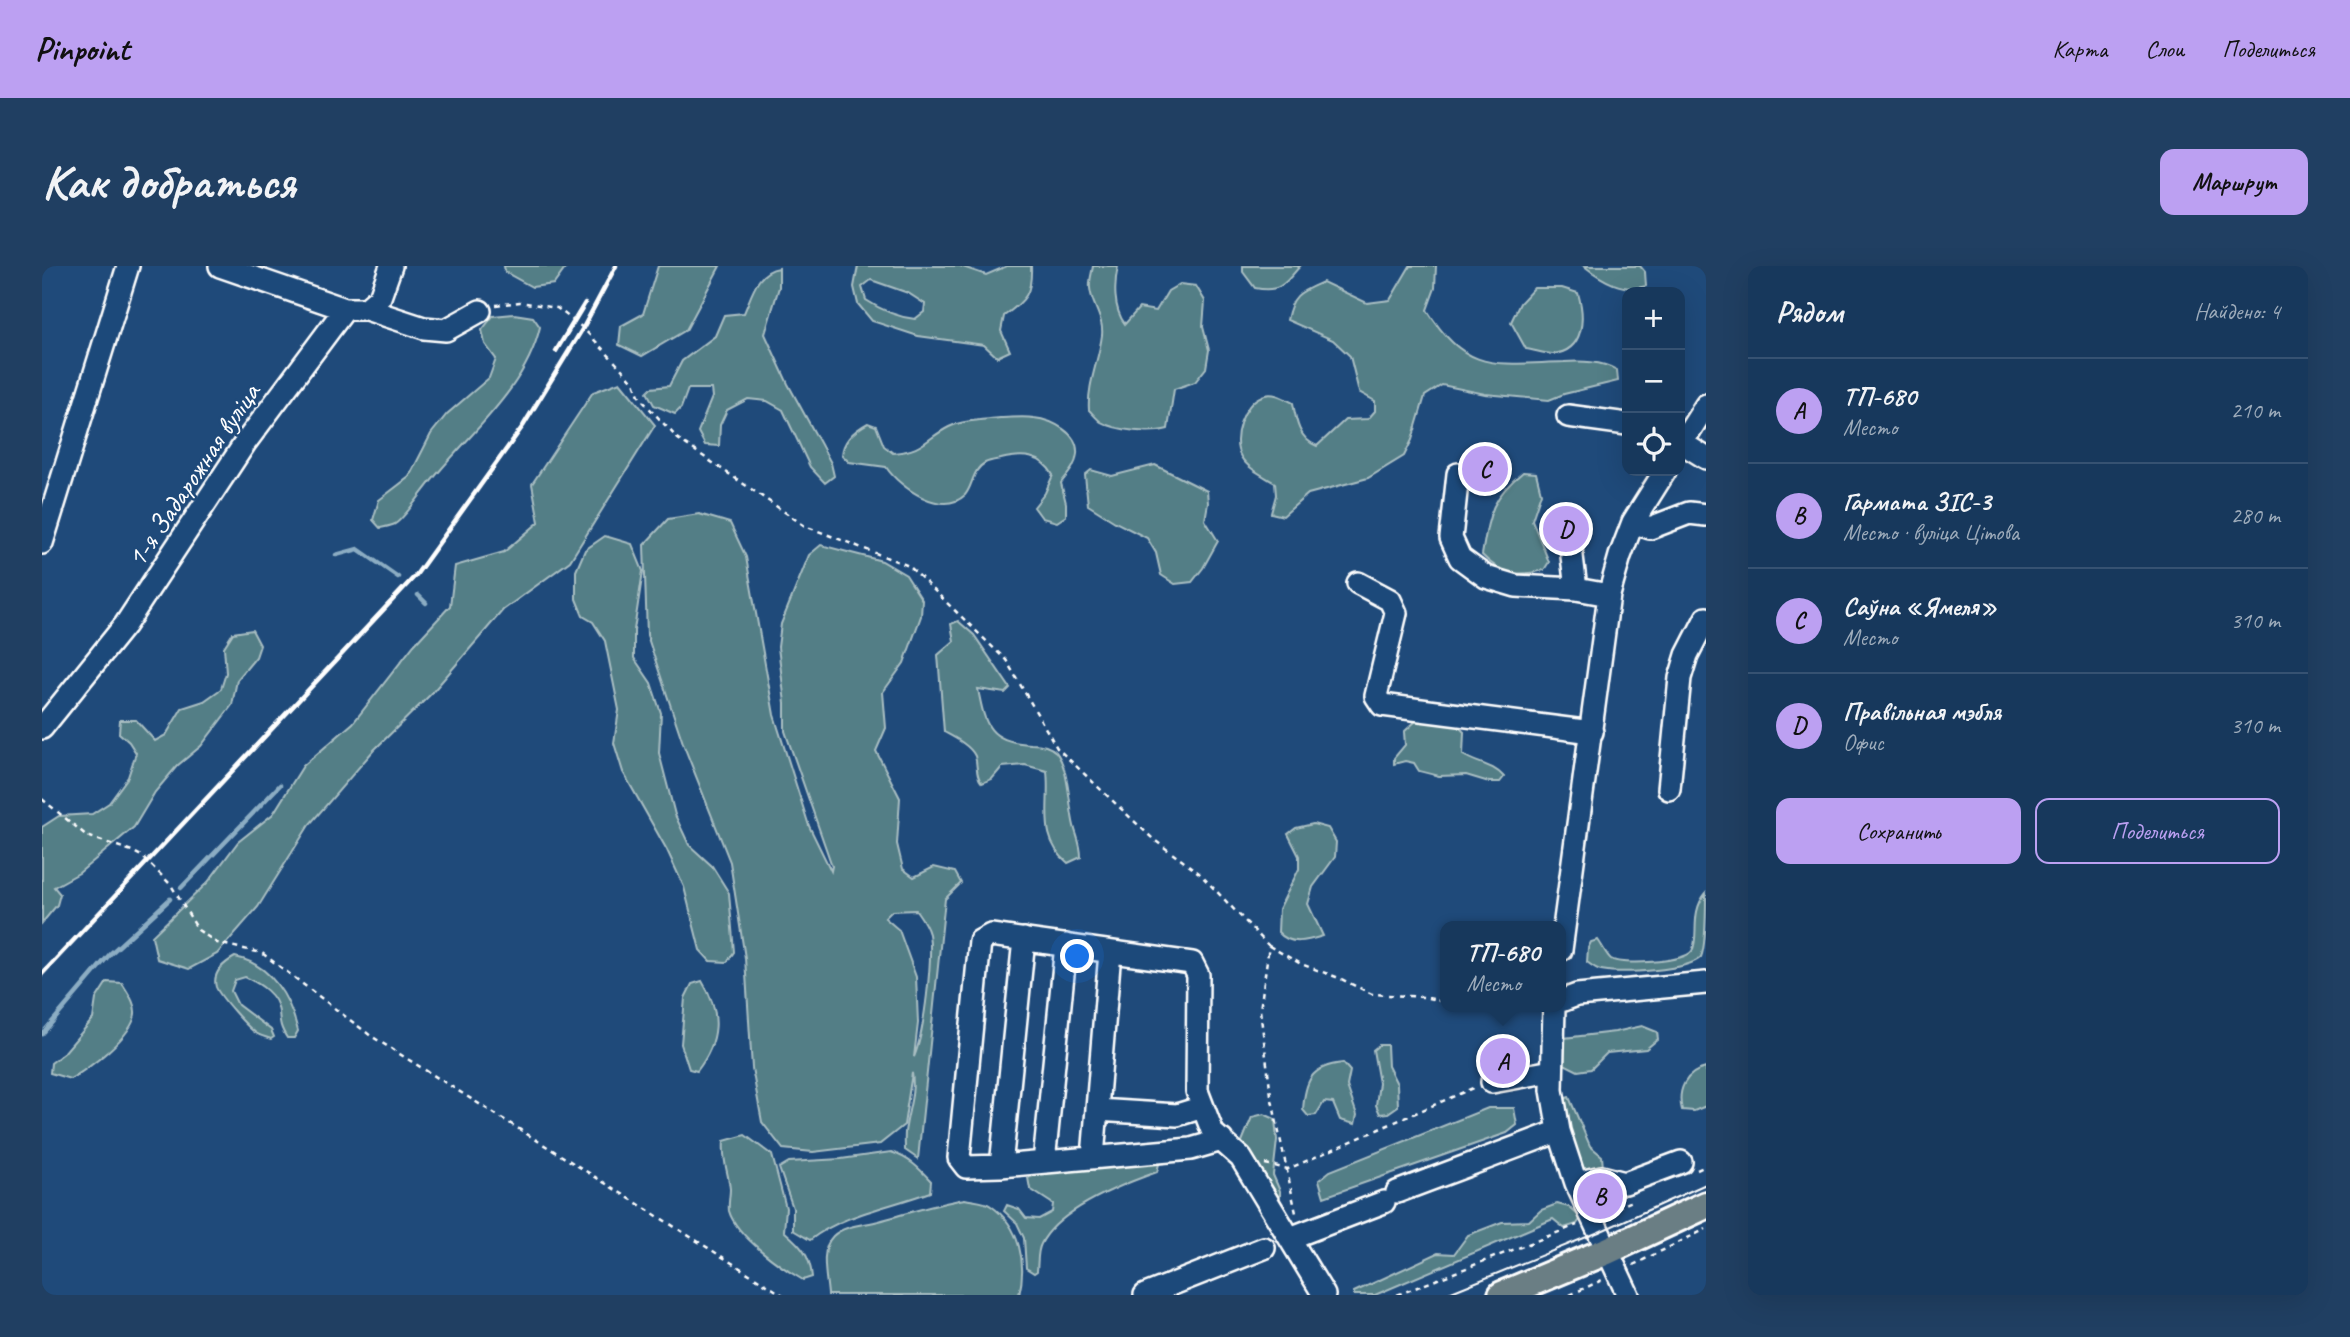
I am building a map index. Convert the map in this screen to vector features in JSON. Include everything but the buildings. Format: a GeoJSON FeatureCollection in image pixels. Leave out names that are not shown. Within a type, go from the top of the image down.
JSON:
{"type":"FeatureCollection","features":[{"type":"Feature","properties":{"kind":"main road"},"geometry":{"type":"LineString","coordinates":[[1502,1295],[1613,1262],[1706,1205]]}},
{"type":"Feature","properties":{"kind":"street"},"geometry":{"type":"LineString","coordinates":[[42,543],[128,266]]}},
{"type":"Feature","properties":{"kind":"street"},"geometry":{"type":"LineString","coordinates":[[220,266],[256,272],[355,309],[424,328],[446,330],[480,311]]}},
{"type":"Feature","properties":{"kind":"street","name":"1-я Задарожная вуліца"},"geometry":{"type":"LineString","coordinates":[[42,728],[125,625],[245,443],[355,309],[380,297],[391,266]]}},
{"type":"Feature","properties":{"kind":"street"},"geometry":{"type":"LineString","coordinates":[[1685,438],[1706,405]]}},
{"type":"Feature","properties":{"kind":"street"},"geometry":{"type":"LineString","coordinates":[[1568,415],[1622,424]]}},
{"type":"Feature","properties":{"kind":"street"},"geometry":{"type":"LineString","coordinates":[[1685,446],[1706,458]]}},
{"type":"Feature","properties":{"kind":"street"},"geometry":{"type":"LineString","coordinates":[[1458,474],[1451,538],[1460,558],[1486,577],[1516,586],[1576,589],[1609,595]]}},
{"type":"Feature","properties":{"kind":"street"},"geometry":{"type":"LineString","coordinates":[[1564,921],[1609,595],[1633,522],[1662,476]]}},
{"type":"Feature","properties":{"kind":"street"},"geometry":{"type":"LineString","coordinates":[[1633,522],[1650,528],[1689,513],[1706,514]]}},
{"type":"Feature","properties":{"kind":"street"},"geometry":{"type":"LineString","coordinates":[[1571,548],[1576,589]]}},
{"type":"Feature","properties":{"kind":"street"},"geometry":{"type":"LineString","coordinates":[[1358,583],[1390,600],[1396,613],[1376,696],[1382,705],[1592,732]]}},
{"type":"Feature","properties":{"kind":"street"},"geometry":{"type":"LineString","coordinates":[[1669,789],[1680,678],[1687,655],[1706,618]]}},
{"type":"Feature","properties":{"kind":"street"},"geometry":{"type":"LineString","coordinates":[[1222,1140],[1191,1149],[966,1167],[959,1158],[980,942],[990,935],[1192,964],[1198,975],[1197,1090],[1213,1133],[1222,1140],[1241,1158],[1324,1295]]}},
{"type":"Feature","properties":{"kind":"street"},"geometry":{"type":"LineString","coordinates":[[1001,1166],[1024,939]]}},
{"type":"Feature","properties":{"kind":"street"},"geometry":{"type":"LineString","coordinates":[[1044,1162],[1066,945]]}},
{"type":"Feature","properties":{"kind":"street"},"geometry":{"type":"LineString","coordinates":[[1093,1157],[1110,952]]}},
{"type":"Feature","properties":{"kind":"street"},"geometry":{"type":"LineString","coordinates":[[1566,1001],[1577,995],[1705,984]]}},
{"type":"Feature","properties":{"kind":"street"},"geometry":{"type":"LineString","coordinates":[[1556,1012],[1552,1090],[1559,1131],[1576,1183],[1628,1295]]}},
{"type":"Feature","properties":{"kind":"street"},"geometry":{"type":"LineString","coordinates":[[1492,1082],[1552,1071]]}},
{"type":"Feature","properties":{"kind":"street"},"geometry":{"type":"LineString","coordinates":[[1097,1110],[1177,1115],[1203,1107]]}},
{"type":"Feature","properties":{"kind":"street"},"geometry":{"type":"LineString","coordinates":[[1290,1238],[1559,1131]]}},
{"type":"Feature","properties":{"kind":"street"},"geometry":{"type":"LineString","coordinates":[[1576,1183],[1602,1177],[1625,1183],[1687,1167]]}},
{"type":"Feature","properties":{"kind":"street"},"geometry":{"type":"LineString","coordinates":[[1145,1295],[1264,1248]]}},
{"type":"Feature","properties":{"kind":"path"},"geometry":{"type":"LineString","coordinates":[[480,311],[503,303],[520,302],[557,308],[583,328],[626,373],[634,382],[640,398],[678,439],[805,526],[909,566],[1006,660],[1057,748],[1153,839],[1199,873],[1269,946],[1301,964],[1372,994],[1440,1001]]}},
{"type":"Feature","properties":{"kind":"path"},"geometry":{"type":"LineString","coordinates":[[42,799],[87,836],[143,857],[171,886],[198,930],[207,937],[217,943],[262,953],[371,1036],[783,1295]]}},
{"type":"Feature","properties":{"kind":"path"},"geometry":{"type":"LineString","coordinates":[[1269,946],[1260,1010],[1271,1095],[1288,1169],[1290,1194],[1298,1221],[1290,1238]]}},
{"type":"Feature","properties":{"kind":"path"},"geometry":{"type":"LineString","coordinates":[[1241,1158],[1288,1169],[1464,1090],[1492,1082]]}},
{"type":"Feature","properties":{"kind":"path"},"geometry":{"type":"LineString","coordinates":[[1687,1167],[1706,1166]]}},
{"type":"Feature","properties":{"kind":"path"},"geometry":{"type":"LineString","coordinates":[[1397,1295],[1593,1219],[1643,1195]]}},
{"type":"Feature","properties":{"kind":"path"},"geometry":{"type":"LineString","coordinates":[[1570,1295],[1613,1262],[1706,1230]]}},
{"type":"Feature","properties":{"kind":"green space"},"geometry":{"type":"Polygon","coordinates":[[[504,266],[567,266],[554,284],[532,287],[505,272],[504,266]]]}},
{"type":"Feature","properties":{"kind":"green space"},"geometry":{"type":"Polygon","coordinates":[[[658,266],[720,266],[686,330],[642,356],[619,345],[621,326],[643,314],[658,266]]]}},
{"type":"Feature","properties":{"kind":"green space"},"geometry":{"type":"Polygon","coordinates":[[[858,266],[960,266],[986,275],[1007,266],[1031,266],[1026,296],[1004,316],[1001,331],[1010,351],[997,357],[984,345],[918,336],[872,321],[858,304],[854,287],[858,266]],[[871,280],[862,287],[866,300],[872,304],[896,315],[915,319],[924,312],[925,304],[908,293],[871,280]]]}},
{"type":"Feature","properties":{"kind":"green space"},"geometry":{"type":"Polygon","coordinates":[[[1093,266],[1118,266],[1116,296],[1118,311],[1125,324],[1139,308],[1156,311],[1168,291],[1180,284],[1196,286],[1205,301],[1203,327],[1209,350],[1206,368],[1195,382],[1174,389],[1168,429],[1144,431],[1116,428],[1101,422],[1089,410],[1090,391],[1102,335],[1090,288],[1093,266]]]}},
{"type":"Feature","properties":{"kind":"green space"},"geometry":{"type":"Polygon","coordinates":[[[1243,266],[1300,266],[1281,286],[1263,289],[1255,288],[1243,272],[1243,266]]]}},
{"type":"Feature","properties":{"kind":"green space"},"geometry":{"type":"Polygon","coordinates":[[[1410,266],[1436,266],[1435,288],[1427,310],[1442,331],[1470,355],[1501,363],[1598,363],[1617,370],[1618,381],[1549,400],[1485,394],[1442,385],[1425,396],[1412,440],[1404,456],[1368,478],[1308,494],[1283,516],[1271,513],[1276,495],[1275,483],[1248,465],[1238,450],[1240,423],[1255,400],[1270,394],[1293,403],[1302,434],[1317,446],[1345,420],[1368,419],[1375,411],[1375,401],[1359,392],[1350,356],[1333,340],[1287,320],[1292,304],[1298,295],[1323,282],[1367,303],[1390,300],[1410,266]]]}},
{"type":"Feature","properties":{"kind":"green space"},"geometry":{"type":"Polygon","coordinates":[[[1584,266],[1640,266],[1645,272],[1646,286],[1625,287],[1598,276],[1584,266]]]}},
{"type":"Feature","properties":{"kind":"green space"},"geometry":{"type":"Polygon","coordinates":[[[779,268],[779,287],[765,334],[788,384],[831,463],[834,476],[825,483],[810,467],[783,410],[767,401],[748,399],[727,410],[720,425],[719,446],[705,445],[698,432],[712,397],[711,389],[688,389],[681,408],[675,414],[654,405],[647,392],[651,388],[669,386],[682,361],[715,336],[724,315],[744,313],[760,279],[779,268]]]}},
{"type":"Feature","properties":{"kind":"green space"},"geometry":{"type":"Polygon","coordinates":[[[1534,288],[1562,288],[1578,293],[1582,312],[1580,331],[1577,340],[1564,352],[1550,354],[1526,349],[1511,322],[1520,303],[1534,288]]]}},
{"type":"Feature","properties":{"kind":"green space"},"geometry":{"type":"Polygon","coordinates":[[[514,314],[533,317],[540,327],[523,370],[496,408],[404,516],[395,524],[380,528],[373,520],[379,500],[409,477],[431,434],[447,414],[489,378],[496,359],[485,344],[482,330],[493,316],[514,314]]]}},
{"type":"Feature","properties":{"kind":"green space"},"geometry":{"type":"Polygon","coordinates":[[[620,382],[655,425],[570,561],[503,610],[431,694],[373,751],[309,825],[258,907],[217,954],[189,969],[157,959],[152,936],[208,882],[238,842],[273,814],[303,766],[353,723],[414,645],[450,606],[455,566],[504,552],[539,522],[532,484],[593,392],[620,382]]]}},
{"type":"Feature","properties":{"kind":"green space"},"geometry":{"type":"Polygon","coordinates":[[[1000,418],[1041,419],[1063,429],[1074,440],[1076,458],[1061,483],[1066,516],[1057,522],[1042,518],[1034,507],[1045,493],[1053,475],[1037,459],[1009,457],[985,463],[975,474],[965,495],[956,501],[945,503],[911,491],[886,467],[849,462],[842,455],[850,436],[868,423],[876,426],[884,446],[893,453],[918,447],[955,425],[1000,418]]]}},
{"type":"Feature","properties":{"kind":"green space"},"geometry":{"type":"Polygon","coordinates":[[[1155,465],[1207,491],[1205,520],[1218,541],[1192,582],[1175,584],[1161,575],[1156,553],[1147,538],[1088,505],[1085,475],[1091,470],[1112,476],[1155,465]]]}},
{"type":"Feature","properties":{"kind":"green space"},"geometry":{"type":"Polygon","coordinates":[[[1523,472],[1536,473],[1541,493],[1532,520],[1549,562],[1544,570],[1518,574],[1496,567],[1482,555],[1497,500],[1523,472]]]}},
{"type":"Feature","properties":{"kind":"green space"},"geometry":{"type":"Polygon","coordinates":[[[699,514],[730,523],[746,557],[774,715],[809,826],[831,871],[832,866],[785,731],[785,703],[778,647],[781,624],[809,555],[821,545],[882,561],[906,575],[922,600],[921,616],[904,663],[883,692],[886,728],[876,751],[900,798],[897,844],[903,869],[914,877],[934,867],[955,872],[961,883],[945,899],[918,1159],[905,1150],[912,1073],[904,1125],[880,1144],[813,1152],[783,1149],[762,1122],[752,1068],[745,958],[730,862],[684,746],[647,635],[644,545],[668,519],[699,514]],[[916,910],[892,911],[885,918],[899,930],[916,977],[918,1023],[914,1057],[924,1015],[930,961],[929,934],[916,910]]]}},
{"type":"Feature","properties":{"kind":"green space"},"geometry":{"type":"Polygon","coordinates":[[[605,536],[632,544],[643,571],[634,630],[634,658],[651,683],[661,713],[659,753],[675,815],[689,845],[712,866],[729,893],[734,952],[727,962],[710,961],[700,950],[684,887],[667,850],[623,772],[614,743],[619,710],[605,641],[593,622],[583,616],[576,599],[576,571],[585,550],[605,536]]]}},
{"type":"Feature","properties":{"kind":"green space"},"geometry":{"type":"Polygon","coordinates":[[[958,621],[974,635],[1010,688],[1005,693],[978,689],[983,713],[991,730],[1006,740],[1047,746],[1056,752],[1060,759],[1081,857],[1068,863],[1052,843],[1047,821],[1047,771],[1025,765],[1002,767],[992,779],[982,783],[978,777],[973,752],[944,732],[938,655],[954,641],[951,624],[958,621]]]}},
{"type":"Feature","properties":{"kind":"green space"},"geometry":{"type":"Polygon","coordinates":[[[252,630],[260,645],[256,657],[237,680],[232,705],[201,746],[177,766],[155,792],[134,827],[79,873],[54,887],[60,894],[57,905],[42,923],[42,827],[59,816],[92,814],[109,803],[128,777],[136,753],[119,733],[120,720],[136,720],[155,741],[166,735],[182,708],[204,701],[221,689],[226,673],[224,647],[233,633],[252,630]]]}},
{"type":"Feature","properties":{"kind":"green space"},"geometry":{"type":"Polygon","coordinates":[[[1418,719],[1454,722],[1464,732],[1463,755],[1495,769],[1504,777],[1500,782],[1489,782],[1466,775],[1439,776],[1419,771],[1414,763],[1405,761],[1394,764],[1394,758],[1405,745],[1404,732],[1418,719]]]}},
{"type":"Feature","properties":{"kind":"green space"},"geometry":{"type":"Polygon","coordinates":[[[1313,824],[1328,828],[1336,842],[1335,857],[1313,887],[1308,904],[1323,936],[1293,941],[1278,932],[1279,909],[1299,869],[1299,856],[1288,834],[1296,828],[1313,824]]]}},
{"type":"Feature","properties":{"kind":"green space"},"geometry":{"type":"Polygon","coordinates":[[[1706,893],[1703,952],[1694,962],[1669,968],[1623,972],[1601,970],[1587,962],[1591,942],[1598,940],[1609,957],[1617,961],[1653,962],[1687,955],[1694,945],[1696,916],[1706,893]]]}},
{"type":"Feature","properties":{"kind":"green space"},"geometry":{"type":"Polygon","coordinates":[[[235,957],[259,967],[277,984],[290,1006],[298,1031],[294,1038],[287,1038],[283,1031],[275,1000],[267,990],[256,983],[245,977],[235,980],[231,991],[238,1005],[271,1030],[274,1037],[271,1039],[252,1030],[223,998],[216,987],[217,973],[235,957]]]}},
{"type":"Feature","properties":{"kind":"green space"},"geometry":{"type":"Polygon","coordinates":[[[702,981],[713,1004],[716,1027],[710,1049],[697,1071],[689,1069],[681,1044],[685,998],[692,984],[702,981]]]}},
{"type":"Feature","properties":{"kind":"green space"},"geometry":{"type":"Polygon","coordinates":[[[107,982],[122,983],[133,1002],[135,1014],[127,1032],[98,1060],[70,1079],[50,1073],[51,1063],[64,1053],[93,1019],[96,999],[107,982]]]}},
{"type":"Feature","properties":{"kind":"green space"},"geometry":{"type":"Polygon","coordinates":[[[1642,1026],[1657,1032],[1658,1039],[1646,1049],[1607,1053],[1591,1069],[1578,1071],[1564,1064],[1564,1038],[1642,1026]]]}},
{"type":"Feature","properties":{"kind":"green space"},"geometry":{"type":"Polygon","coordinates":[[[1379,1045],[1387,1045],[1388,1066],[1397,1084],[1398,1106],[1388,1113],[1380,1114],[1376,1105],[1379,1083],[1373,1050],[1379,1045]]]}},
{"type":"Feature","properties":{"kind":"green space"},"geometry":{"type":"Polygon","coordinates":[[[1343,1063],[1350,1071],[1347,1086],[1357,1115],[1355,1124],[1340,1120],[1333,1103],[1324,1102],[1316,1115],[1308,1116],[1303,1110],[1305,1091],[1311,1077],[1323,1068],[1343,1063]]]}},
{"type":"Feature","properties":{"kind":"green space"},"geometry":{"type":"Polygon","coordinates":[[[1706,1068],[1706,1106],[1694,1111],[1682,1110],[1684,1083],[1693,1074],[1706,1068]]]}},
{"type":"Feature","properties":{"kind":"green space"},"geometry":{"type":"Polygon","coordinates":[[[1569,1097],[1590,1146],[1602,1156],[1603,1168],[1593,1173],[1580,1170],[1561,1100],[1569,1097]]]}},
{"type":"Feature","properties":{"kind":"green space"},"geometry":{"type":"Polygon","coordinates":[[[1488,1108],[1514,1108],[1517,1125],[1507,1133],[1324,1197],[1319,1180],[1330,1171],[1488,1108]]]}},
{"type":"Feature","properties":{"kind":"green space"},"geometry":{"type":"Polygon","coordinates":[[[1264,1114],[1275,1119],[1277,1140],[1273,1175],[1280,1198],[1274,1197],[1241,1144],[1252,1117],[1264,1114]]]}},
{"type":"Feature","properties":{"kind":"green space"},"geometry":{"type":"Polygon","coordinates":[[[745,1135],[772,1155],[786,1208],[784,1231],[803,1251],[812,1277],[803,1280],[784,1268],[750,1241],[733,1221],[729,1211],[730,1189],[724,1160],[724,1141],[745,1135]]]}},
{"type":"Feature","properties":{"kind":"green space"},"geometry":{"type":"Polygon","coordinates":[[[891,1152],[908,1160],[931,1181],[930,1192],[852,1217],[810,1240],[793,1230],[793,1208],[779,1168],[789,1162],[891,1152]]]}},
{"type":"Feature","properties":{"kind":"green space"},"geometry":{"type":"Polygon","coordinates":[[[1147,1160],[1159,1164],[1157,1172],[1076,1209],[1049,1232],[1041,1244],[1037,1271],[1034,1273],[1026,1268],[1024,1238],[1017,1223],[1004,1211],[1007,1205],[1019,1209],[1026,1218],[1039,1219],[1052,1212],[1053,1204],[1030,1189],[1028,1178],[1046,1171],[1147,1160]]]}},
{"type":"Feature","properties":{"kind":"green space"},"geometry":{"type":"Polygon","coordinates":[[[965,1199],[988,1204],[1009,1224],[1019,1246],[1021,1258],[1019,1295],[828,1295],[826,1249],[838,1232],[965,1199]]]}},
{"type":"Feature","properties":{"kind":"green space"},"geometry":{"type":"Polygon","coordinates":[[[1557,1204],[1569,1207],[1581,1218],[1577,1224],[1564,1228],[1553,1219],[1375,1295],[1354,1295],[1354,1292],[1438,1253],[1454,1254],[1468,1235],[1502,1222],[1529,1221],[1541,1210],[1557,1204]]]}},
{"type":"Feature","properties":{"kind":"waterway"},"geometry":{"type":"LineString","coordinates":[[336,555],[358,549],[398,577]]}},
{"type":"Feature","properties":{"kind":"waterway"},"geometry":{"type":"LineString","coordinates":[[418,595],[426,603]]}},
{"type":"Feature","properties":{"kind":"waterway"},"geometry":{"type":"LineString","coordinates":[[181,888],[280,785]]}},
{"type":"Feature","properties":{"kind":"waterway"},"geometry":{"type":"LineString","coordinates":[[42,1034],[110,954],[170,899]]}},
{"type":"Feature","properties":{"kind":"tram line"},"geometry":{"type":"LineString","coordinates":[[1444,1295],[1599,1232],[1706,1184]]}},
{"type":"Feature","properties":{"kind":"railway"},"geometry":{"type":"LineString","coordinates":[[42,974],[416,575],[523,426],[583,328],[616,266]]}},
{"type":"Feature","properties":{"kind":"railway"},"geometry":{"type":"LineString","coordinates":[[556,351],[585,303]]}},
{"type":"Feature","properties":{"kind":"place","name":"Саўна «Ямеля»"},"geometry":{"type":"Point","coordinates":[1485,469]}},
{"type":"Feature","properties":{"kind":"place","name":"Правільная мэбля"},"geometry":{"type":"Point","coordinates":[1566,529]}},
{"type":"Feature","properties":{"kind":"place","name":"ТП-680"},"geometry":{"type":"Point","coordinates":[1503,1061]}},
{"type":"Feature","properties":{"kind":"place","name":"Гармата ЗІС-3"},"geometry":{"type":"Point","coordinates":[1600,1196]}}]}
